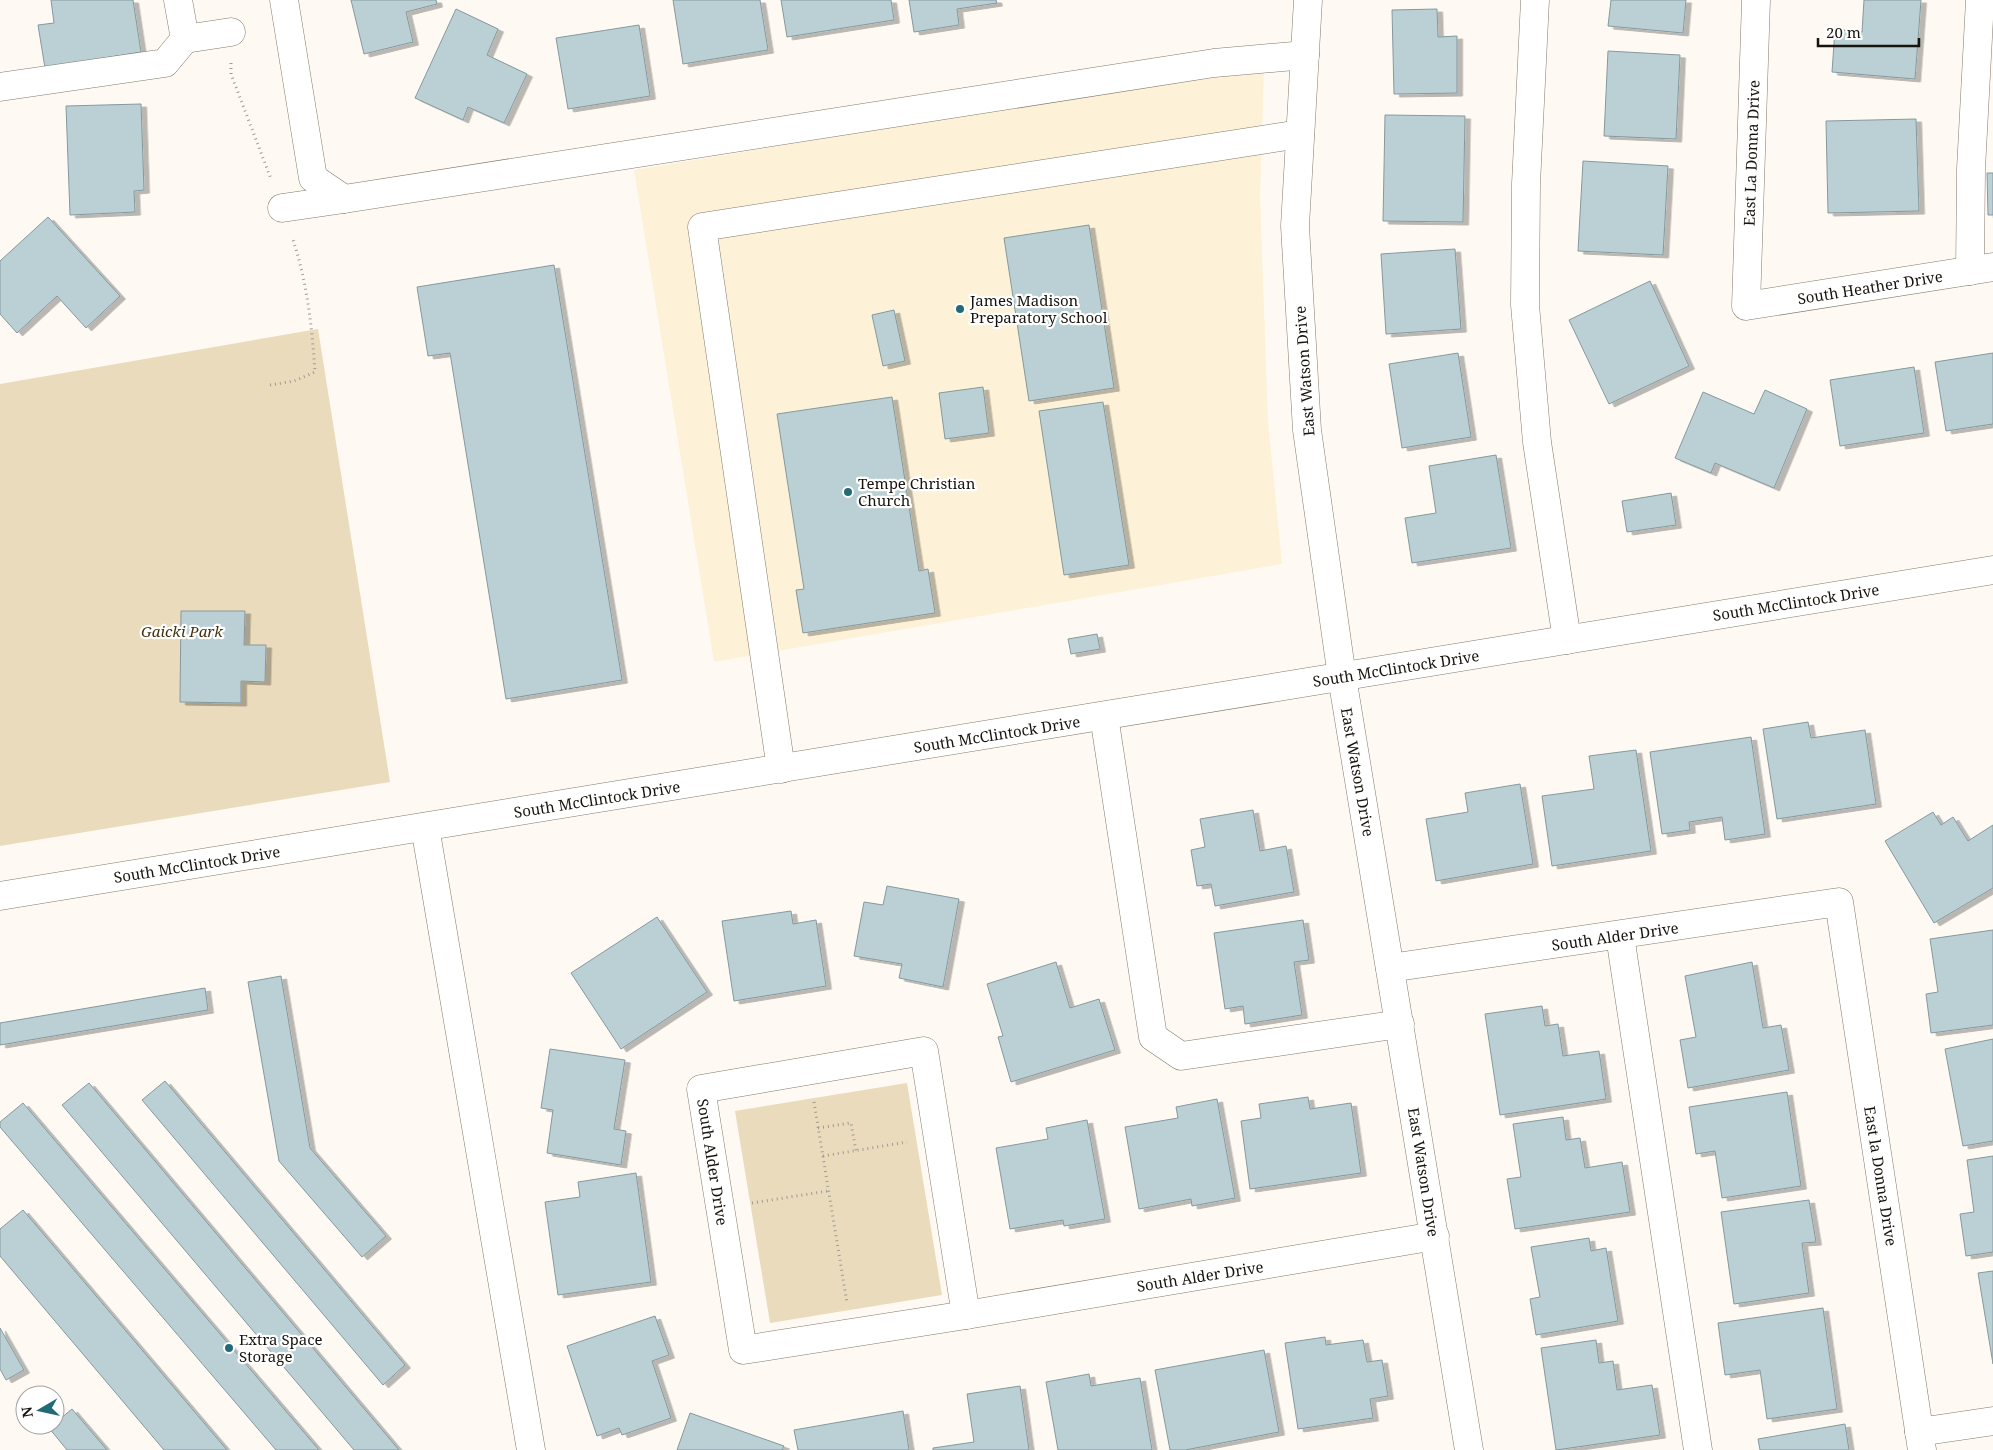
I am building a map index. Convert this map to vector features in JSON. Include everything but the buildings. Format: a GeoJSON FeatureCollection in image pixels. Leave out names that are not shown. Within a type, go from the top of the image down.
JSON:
{"type":"FeatureCollection","features":[{"type":"Feature","properties":{"kind":"street"},"geometry":{"type":"LineString","coordinates":[[178,0],[185,40]]}},
{"type":"Feature","properties":{"kind":"street"},"geometry":{"type":"LineString","coordinates":[[284,0],[313,178],[344,199]]}},
{"type":"Feature","properties":{"kind":"street","name":"East Watson Drive"},"geometry":{"type":"LineString","coordinates":[[1308,0],[1295,226],[1307,430],[1342,677],[1469,1450]]}},
{"type":"Feature","properties":{"kind":"street"},"geometry":{"type":"LineString","coordinates":[[1535,0],[1526,184],[1525,305],[1537,442],[1567,640]]}},
{"type":"Feature","properties":{"kind":"street","name":"East La Donna Drive"},"geometry":{"type":"LineString","coordinates":[[1746,306],[1756,0]]}},
{"type":"Feature","properties":{"kind":"street"},"geometry":{"type":"LineString","coordinates":[[1980,0],[1972,169],[1981,269]]}},
{"type":"Feature","properties":{"kind":"street"},"geometry":{"type":"LineString","coordinates":[[0,87],[165,63],[185,40],[231,32]]}},
{"type":"Feature","properties":{"kind":"street"},"geometry":{"type":"LineString","coordinates":[[282,208],[1214,63],[1305,55]]}},
{"type":"Feature","properties":{"kind":"street"},"geometry":{"type":"LineString","coordinates":[[781,769],[702,227],[1300,134]]}},
{"type":"Feature","properties":{"kind":"street","name":"South Heather Drive"},"geometry":{"type":"LineString","coordinates":[[1746,306],[1981,269]]}},
{"type":"Feature","properties":{"kind":"street","name":"South McClintock Drive"},"geometry":{"type":"LineString","coordinates":[[0,896],[1993,570]]}},
{"type":"Feature","properties":{"kind":"street"},"geometry":{"type":"LineString","coordinates":[[1104,716],[1153,1037],[1181,1056],[1400,1024]]}},
{"type":"Feature","properties":{"kind":"street"},"geometry":{"type":"LineString","coordinates":[[425,827],[531,1450]]}},
{"type":"Feature","properties":{"kind":"street","name":"South Alder Drive"},"geometry":{"type":"LineString","coordinates":[[1390,968],[1620,936],[1840,902]]}},
{"type":"Feature","properties":{"kind":"street","name":"East la Donna Drive"},"geometry":{"type":"LineString","coordinates":[[1840,902],[1921,1441]]}},
{"type":"Feature","properties":{"kind":"street"},"geometry":{"type":"LineString","coordinates":[[1620,936],[1698,1450]]}},
{"type":"Feature","properties":{"kind":"street","name":"South Alder Drive"},"geometry":{"type":"LineString","coordinates":[[966,1315],[924,1052],[701,1089],[743,1350],[966,1315],[1434,1236]]}},
{"type":"Feature","properties":{"kind":"street"},"geometry":{"type":"LineString","coordinates":[[1921,1441],[1993,1421]]}},
{"type":"Feature","properties":{"kind":"path"},"geometry":{"type":"LineString","coordinates":[[809,1071],[851,1333]]}},
{"type":"Feature","properties":{"kind":"path"},"geometry":{"type":"LineString","coordinates":[[818,1128],[851,1122],[856,1151]]}},
{"type":"Feature","properties":{"kind":"path"},"geometry":{"type":"LineString","coordinates":[[823,1156],[908,1142]]}},
{"type":"Feature","properties":{"kind":"path"},"geometry":{"type":"LineString","coordinates":[[752,1203],[828,1191]]}},
{"type":"Feature","properties":{"kind":"shaded area","name":"James Madison Preparatory School"},"geometry":{"type":"Polygon","coordinates":[[[1264,66],[1260,196],[1268,421],[1282,564],[714,662],[634,170],[1264,66]]]}},
{"type":"Feature","properties":{"kind":"green space","name":"Gaicki Park"},"geometry":{"type":"Polygon","coordinates":[[[318,329],[390,782],[0,846],[0,384],[318,329]]]}},
{"type":"Feature","properties":{"kind":"green space"},"geometry":{"type":"Polygon","coordinates":[[[907,1083],[942,1295],[770,1323],[735,1111],[907,1083]]]}},
{"type":"Feature","properties":{"kind":"place","name":"James Madison Preparatory School"},"geometry":{"type":"Point","coordinates":[960,309]}},
{"type":"Feature","properties":{"kind":"place","name":"Tempe Christian Church"},"geometry":{"type":"Point","coordinates":[848,492]}},
{"type":"Feature","properties":{"kind":"place","name":"Extra Space Storage"},"geometry":{"type":"Point","coordinates":[229,1348]}}]}
